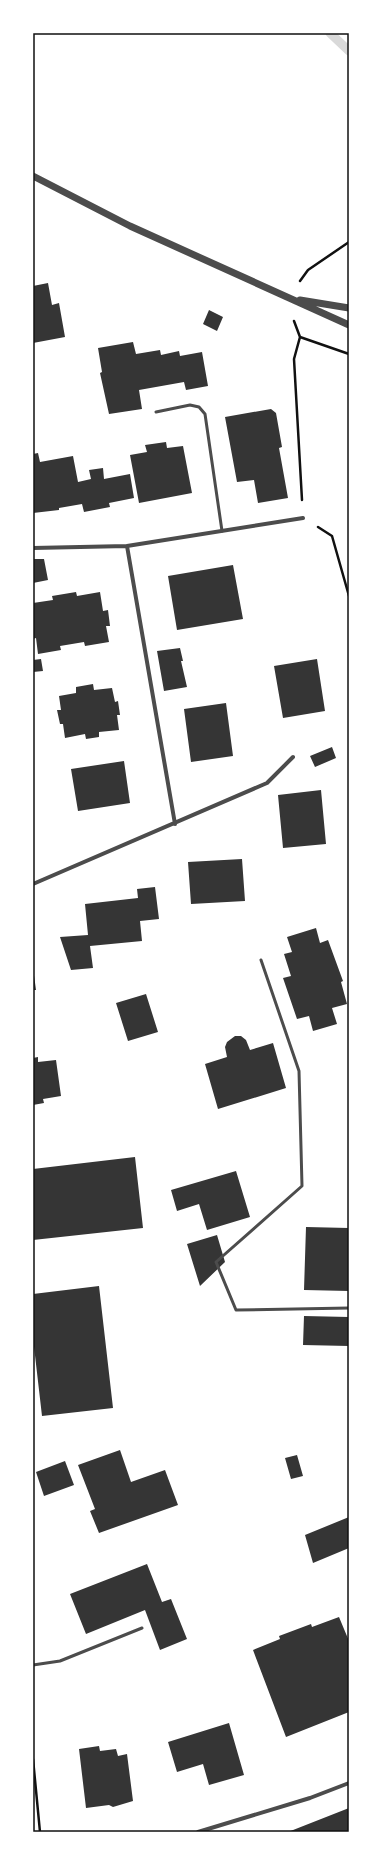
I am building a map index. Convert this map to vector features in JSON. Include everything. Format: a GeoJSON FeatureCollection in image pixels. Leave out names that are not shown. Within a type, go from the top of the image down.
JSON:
{"type":"FeatureCollection","features":[{"type":"Feature","properties":{"kind":"street"},"geometry":{"type":"LineString","coordinates":[[33,176],[130,226],[349,325]]}},
{"type":"Feature","properties":{"kind":"street"},"geometry":{"type":"LineString","coordinates":[[290,298],[349,308]]}},
{"type":"Feature","properties":{"kind":"street"},"geometry":{"type":"LineString","coordinates":[[33,548],[127,546],[303,518]]}},
{"type":"Feature","properties":{"kind":"street"},"geometry":{"type":"LineString","coordinates":[[127,546],[175,824]]}},
{"type":"Feature","properties":{"kind":"street"},"geometry":{"type":"LineString","coordinates":[[33,884],[267,783],[293,757]]}},
{"type":"Feature","properties":{"kind":"street"},"geometry":{"type":"LineString","coordinates":[[198,1832],[310,1798],[349,1783]]}},
{"type":"Feature","properties":{"kind":"lane"},"geometry":{"type":"LineString","coordinates":[[156,412],[190,405],[199,407],[205,414],[222,531]]}},
{"type":"Feature","properties":{"kind":"lane"},"geometry":{"type":"LineString","coordinates":[[261,960],[299,1071],[302,1186],[216,1262],[236,1310],[349,1308]]}},
{"type":"Feature","properties":{"kind":"lane"},"geometry":{"type":"LineString","coordinates":[[33,1665],[60,1661],[142,1628]]}},
{"type":"Feature","properties":{"kind":"path"},"geometry":{"type":"LineString","coordinates":[[349,242],[308,270],[290,298],[292,316],[300,337],[294,359],[303,518],[332,536],[349,596]]}},
{"type":"Feature","properties":{"kind":"path"},"geometry":{"type":"LineString","coordinates":[[300,337],[349,354]]}},
{"type":"Feature","properties":{"kind":"path"},"geometry":{"type":"LineString","coordinates":[[33,1759],[40,1832]]}},
{"type":"Feature","properties":{"kind":"building"},"geometry":{"type":"Polygon","coordinates":[[[48,283],[52,305],[59,303],[65,337],[33,343],[33,286],[48,283]]]}},
{"type":"Feature","properties":{"kind":"building"},"geometry":{"type":"Polygon","coordinates":[[[209,310],[223,317],[217,331],[203,324],[209,310]]]}},
{"type":"Feature","properties":{"kind":"building"},"geometry":{"type":"Polygon","coordinates":[[[133,342],[136,354],[160,350],[161,355],[179,351],[180,356],[202,352],[208,386],[186,390],[184,382],[139,390],[142,409],[109,414],[100,373],[102,372],[98,348],[133,342]]]}},
{"type":"Feature","properties":{"kind":"building"},"geometry":{"type":"Polygon","coordinates":[[[271,409],[276,413],[282,447],[279,448],[288,498],[258,503],[254,480],[237,482],[225,417],[271,409]]]}},
{"type":"Feature","properties":{"kind":"building"},"geometry":{"type":"Polygon","coordinates":[[[166,442],[167,448],[183,446],[192,493],[139,503],[130,455],[147,452],[145,445],[166,442]]]}},
{"type":"Feature","properties":{"kind":"building"},"geometry":{"type":"Polygon","coordinates":[[[38,453],[40,462],[73,456],[78,482],[91,479],[89,470],[103,468],[104,479],[130,474],[134,498],[109,503],[110,507],[84,512],[82,504],[59,508],[59,510],[33,513],[33,454],[38,453]]]}},
{"type":"Feature","properties":{"kind":"building"},"geometry":{"type":"Polygon","coordinates":[[[33,559],[44,559],[48,580],[33,583],[33,559]]]}},
{"type":"Feature","properties":{"kind":"building"},"geometry":{"type":"Polygon","coordinates":[[[233,565],[243,619],[177,630],[168,576],[233,565]]]}},
{"type":"Feature","properties":{"kind":"building"},"geometry":{"type":"Polygon","coordinates":[[[76,592],[77,596],[100,592],[103,611],[108,610],[110,626],[106,626],[109,642],[85,646],[84,642],[60,646],[61,650],[38,654],[36,638],[33,639],[33,603],[53,600],[52,596],[76,592]]]}},
{"type":"Feature","properties":{"kind":"building"},"geometry":{"type":"Polygon","coordinates":[[[180,648],[183,661],[181,661],[187,687],[164,691],[157,651],[180,648]]]}},
{"type":"Feature","properties":{"kind":"building"},"geometry":{"type":"Polygon","coordinates":[[[41,659],[43,671],[33,672],[33,660],[41,659]]]}},
{"type":"Feature","properties":{"kind":"building"},"geometry":{"type":"Polygon","coordinates":[[[317,659],[325,711],[283,718],[274,666],[317,659]]]}},
{"type":"Feature","properties":{"kind":"building"},"geometry":{"type":"Polygon","coordinates":[[[93,684],[94,690],[112,688],[115,702],[118,701],[120,715],[117,715],[119,730],[99,732],[99,737],[86,739],[85,734],[65,738],[63,724],[60,724],[57,710],[61,710],[59,696],[76,693],[76,687],[93,684]]]}},
{"type":"Feature","properties":{"kind":"building"},"geometry":{"type":"Polygon","coordinates":[[[226,703],[233,756],[191,762],[184,709],[226,703]]]}},
{"type":"Feature","properties":{"kind":"building"},"geometry":{"type":"Polygon","coordinates":[[[332,747],[336,758],[315,767],[310,756],[332,747]]]}},
{"type":"Feature","properties":{"kind":"building"},"geometry":{"type":"Polygon","coordinates":[[[124,761],[130,803],[78,811],[71,769],[124,761]]]}},
{"type":"Feature","properties":{"kind":"building"},"geometry":{"type":"Polygon","coordinates":[[[321,790],[326,844],[283,848],[278,795],[321,790]]]}},
{"type":"Feature","properties":{"kind":"building"},"geometry":{"type":"Polygon","coordinates":[[[242,859],[245,901],[191,904],[188,862],[242,859]]]}},
{"type":"Feature","properties":{"kind":"building"},"geometry":{"type":"Polygon","coordinates":[[[155,887],[159,919],[140,921],[142,941],[90,946],[93,968],[71,970],[60,937],[88,935],[85,904],[138,898],[137,889],[155,887]]]}},
{"type":"Feature","properties":{"kind":"building"},"geometry":{"type":"Polygon","coordinates":[[[316,928],[320,943],[328,940],[343,981],[341,982],[347,1004],[332,1008],[337,1024],[313,1031],[309,1016],[297,1019],[283,978],[291,976],[284,954],[292,952],[287,937],[316,928]]]}},
{"type":"Feature","properties":{"kind":"building"},"geometry":{"type":"Polygon","coordinates":[[[33,968],[36,990],[33,990],[33,968]]]}},
{"type":"Feature","properties":{"kind":"building"},"geometry":{"type":"Polygon","coordinates":[[[146,994],[158,1032],[128,1041],[116,1003],[146,994]]]}},
{"type":"Feature","properties":{"kind":"building"},"geometry":{"type":"Polygon","coordinates":[[[235,1036],[241,1036],[246,1040],[250,1050],[273,1043],[286,1088],[218,1109],[205,1064],[227,1057],[225,1047],[227,1042],[235,1036]]]}},
{"type":"Feature","properties":{"kind":"building"},"geometry":{"type":"Polygon","coordinates":[[[38,1057],[38,1062],[56,1060],[61,1096],[43,1099],[44,1103],[33,1105],[33,1058],[38,1057]]]}},
{"type":"Feature","properties":{"kind":"building"},"geometry":{"type":"Polygon","coordinates":[[[135,1157],[143,1228],[33,1240],[33,1169],[135,1157]]]}},
{"type":"Feature","properties":{"kind":"building"},"geometry":{"type":"Polygon","coordinates":[[[236,1171],[250,1217],[207,1230],[199,1204],[177,1211],[171,1190],[236,1171]]]}},
{"type":"Feature","properties":{"kind":"building"},"geometry":{"type":"Polygon","coordinates":[[[306,1227],[349,1228],[349,1291],[304,1290],[306,1227]]]}},
{"type":"Feature","properties":{"kind":"building"},"geometry":{"type":"Polygon","coordinates":[[[217,1235],[225,1262],[200,1286],[187,1244],[217,1235]]]}},
{"type":"Feature","properties":{"kind":"building"},"geometry":{"type":"Polygon","coordinates":[[[99,1286],[113,1408],[42,1416],[33,1338],[33,1294],[99,1286]]]}},
{"type":"Feature","properties":{"kind":"building"},"geometry":{"type":"Polygon","coordinates":[[[304,1316],[349,1317],[349,1346],[303,1345],[304,1316]]]}},
{"type":"Feature","properties":{"kind":"building"},"geometry":{"type":"Polygon","coordinates":[[[120,1450],[131,1482],[165,1470],[178,1505],[99,1533],[90,1511],[95,1509],[78,1465],[120,1450]]]}},
{"type":"Feature","properties":{"kind":"building"},"geometry":{"type":"Polygon","coordinates":[[[297,1455],[303,1476],[291,1479],[285,1458],[297,1455]]]}},
{"type":"Feature","properties":{"kind":"building"},"geometry":{"type":"Polygon","coordinates":[[[65,1461],[74,1485],[44,1496],[36,1472],[65,1461]]]}},
{"type":"Feature","properties":{"kind":"building"},"geometry":{"type":"Polygon","coordinates":[[[349,1517],[349,1548],[313,1563],[305,1535],[349,1517]]]}},
{"type":"Feature","properties":{"kind":"building"},"geometry":{"type":"Polygon","coordinates":[[[147,1564],[162,1602],[171,1599],[187,1639],[160,1650],[145,1610],[86,1634],[70,1594],[147,1564]]]}},
{"type":"Feature","properties":{"kind":"building"},"geometry":{"type":"Polygon","coordinates":[[[339,1617],[349,1641],[349,1712],[286,1737],[253,1650],[280,1639],[279,1636],[311,1624],[312,1627],[339,1617]]]}},
{"type":"Feature","properties":{"kind":"building"},"geometry":{"type":"Polygon","coordinates":[[[229,1723],[244,1775],[209,1785],[203,1764],[177,1772],[168,1742],[229,1723]]]}},
{"type":"Feature","properties":{"kind":"building"},"geometry":{"type":"Polygon","coordinates":[[[99,1746],[100,1751],[116,1749],[118,1756],[127,1754],[133,1801],[113,1807],[109,1805],[86,1808],[79,1749],[99,1746]]]}},
{"type":"Feature","properties":{"kind":"building"},"geometry":{"type":"Polygon","coordinates":[[[349,1808],[349,1832],[288,1832],[349,1808]]]}},
{"type":"Feature","properties":{"kind":"waterway"},"geometry":{"type":"LineString","coordinates":[[330,33],[349,51]]}}]}
